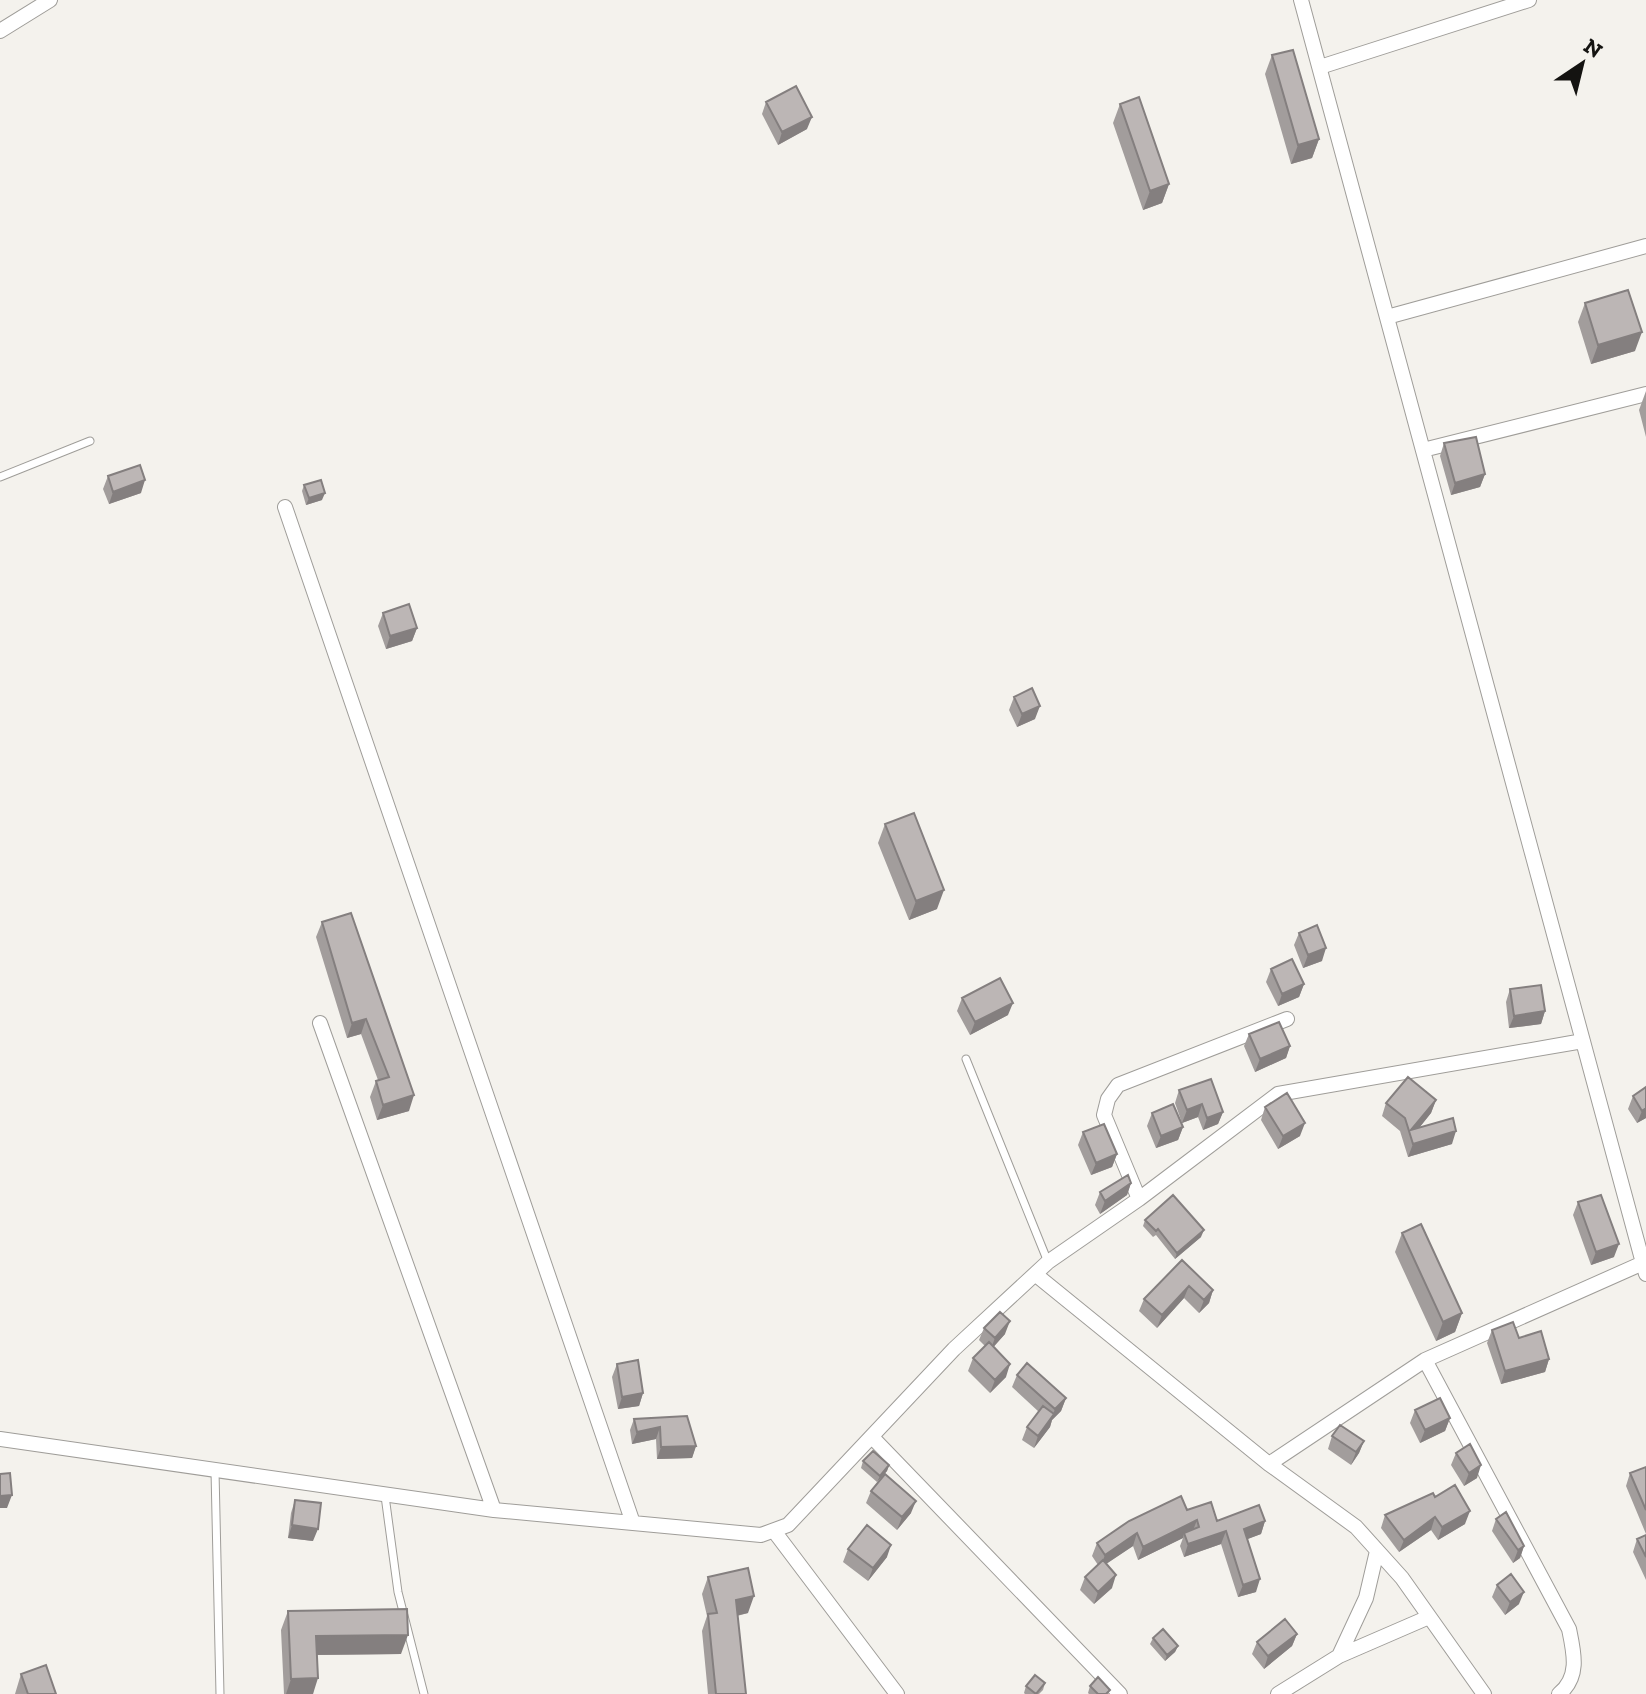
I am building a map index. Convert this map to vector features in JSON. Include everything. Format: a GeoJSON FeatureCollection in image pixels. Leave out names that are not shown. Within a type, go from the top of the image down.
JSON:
{"type":"FeatureCollection","features":[{"type":"Feature","properties":{"kind":"street"},"geometry":{"type":"LineString","coordinates":[[0,31],[50,0]]}},
{"type":"Feature","properties":{"kind":"street"},"geometry":{"type":"LineString","coordinates":[[1269,1464],[1425,1360],[1644,1268],[1301,0]]}},
{"type":"Feature","properties":{"kind":"street"},"geometry":{"type":"LineString","coordinates":[[1320,67],[1529,0]]}},
{"type":"Feature","properties":{"kind":"street"},"geometry":{"type":"LineString","coordinates":[[1387,317],[1646,246]]}},
{"type":"Feature","properties":{"kind":"street"},"geometry":{"type":"LineString","coordinates":[[1423,450],[1646,394]]}},
{"type":"Feature","properties":{"kind":"street"},"geometry":{"type":"LineString","coordinates":[[285,507],[633,1523]]}},
{"type":"Feature","properties":{"kind":"street"},"geometry":{"type":"LineString","coordinates":[[1139,1199],[1104,1115],[1108,1099],[1118,1085],[1287,1019]]}},
{"type":"Feature","properties":{"kind":"street"},"geometry":{"type":"LineString","coordinates":[[320,1023],[494,1510]]}},
{"type":"Feature","properties":{"kind":"street"},"geometry":{"type":"LineString","coordinates":[[0,1439],[494,1510],[761,1535],[788,1525],[954,1349],[1048,1262],[1139,1199],[1278,1094],[1583,1041]]}},
{"type":"Feature","properties":{"kind":"street"},"geometry":{"type":"LineString","coordinates":[[1035,1274],[1269,1464],[1356,1527],[1429,1617],[1484,1694]]}},
{"type":"Feature","properties":{"kind":"street"},"geometry":{"type":"LineString","coordinates":[[1425,1360],[1569,1629],[1575,1660],[1569,1686],[1559,1694]]}},
{"type":"Feature","properties":{"kind":"street"},"geometry":{"type":"LineString","coordinates":[[872,1437],[1120,1694]]}},
{"type":"Feature","properties":{"kind":"street"},"geometry":{"type":"LineString","coordinates":[[774,1531],[897,1694]]}},
{"type":"Feature","properties":{"kind":"street"},"geometry":{"type":"LineString","coordinates":[[1339,1656],[1366,1598],[1377,1551]]}},
{"type":"Feature","properties":{"kind":"street"},"geometry":{"type":"LineString","coordinates":[[1278,1694],[1339,1656],[1429,1617]]}},
{"type":"Feature","properties":{"kind":"lane"},"geometry":{"type":"LineString","coordinates":[[0,477],[90,441]]}},
{"type":"Feature","properties":{"kind":"lane"},"geometry":{"type":"LineString","coordinates":[[966,1059],[1048,1262]]}},
{"type":"Feature","properties":{"kind":"lane"},"geometry":{"type":"LineString","coordinates":[[215,1469],[220,1694]]}},
{"type":"Feature","properties":{"kind":"lane"},"geometry":{"type":"LineString","coordinates":[[385,1496],[398,1592],[424,1694]]}},
{"type":"Feature","properties":{"kind":"building"},"geometry":{"type":"Polygon","coordinates":[[[1293,50],[1319,139],[1298,145],[1272,55],[1293,50]]]}},
{"type":"Feature","properties":{"kind":"building"},"geometry":{"type":"Polygon","coordinates":[[[796,86],[812,117],[782,132],[766,102],[796,86]]]}},
{"type":"Feature","properties":{"kind":"building"},"geometry":{"type":"Polygon","coordinates":[[[1139,97],[1169,184],[1150,191],[1120,104],[1139,97]]]}},
{"type":"Feature","properties":{"kind":"building"},"geometry":{"type":"Polygon","coordinates":[[[1628,290],[1642,332],[1598,345],[1585,303],[1628,290]]]}},
{"type":"Feature","properties":{"kind":"building"},"geometry":{"type":"Polygon","coordinates":[[[1476,437],[1485,474],[1455,483],[1444,443],[1476,437]]]}},
{"type":"Feature","properties":{"kind":"building"},"geometry":{"type":"Polygon","coordinates":[[[140,465],[145,480],[113,492],[108,476],[140,465]]]}},
{"type":"Feature","properties":{"kind":"building"},"geometry":{"type":"Polygon","coordinates":[[[321,480],[325,493],[309,498],[304,485],[321,480]]]}},
{"type":"Feature","properties":{"kind":"building"},"geometry":{"type":"Polygon","coordinates":[[[409,604],[417,628],[390,636],[383,613],[409,604]]]}},
{"type":"Feature","properties":{"kind":"building"},"geometry":{"type":"Polygon","coordinates":[[[1032,688],[1040,706],[1022,714],[1014,697],[1032,688]]]}},
{"type":"Feature","properties":{"kind":"building"},"geometry":{"type":"Polygon","coordinates":[[[914,813],[944,890],[916,901],[885,824],[914,813]]]}},
{"type":"Feature","properties":{"kind":"building"},"geometry":{"type":"Polygon","coordinates":[[[351,913],[414,1095],[383,1105],[376,1081],[389,1077],[366,1019],[352,1023],[322,922],[351,913]]]}},
{"type":"Feature","properties":{"kind":"building"},"geometry":{"type":"Polygon","coordinates":[[[1317,925],[1326,948],[1308,955],[1299,933],[1317,925]]]}},
{"type":"Feature","properties":{"kind":"building"},"geometry":{"type":"Polygon","coordinates":[[[1292,959],[1304,984],[1282,994],[1271,969],[1292,959]]]}},
{"type":"Feature","properties":{"kind":"building"},"geometry":{"type":"Polygon","coordinates":[[[1000,978],[1013,1003],[975,1022],[962,998],[1000,978]]]}},
{"type":"Feature","properties":{"kind":"building"},"geometry":{"type":"Polygon","coordinates":[[[1541,985],[1545,1011],[1514,1016],[1510,989],[1541,985]]]}},
{"type":"Feature","properties":{"kind":"building"},"geometry":{"type":"Polygon","coordinates":[[[1279,1022],[1290,1046],[1260,1059],[1249,1034],[1279,1022]]]}},
{"type":"Feature","properties":{"kind":"building"},"geometry":{"type":"Polygon","coordinates":[[[1408,1077],[1436,1100],[1411,1130],[1453,1118],[1456,1131],[1413,1144],[1405,1118],[1386,1103],[1408,1077]]]}},
{"type":"Feature","properties":{"kind":"building"},"geometry":{"type":"Polygon","coordinates":[[[1211,1079],[1223,1112],[1207,1118],[1202,1104],[1187,1110],[1179,1090],[1211,1079]]]}},
{"type":"Feature","properties":{"kind":"building"},"geometry":{"type":"Polygon","coordinates":[[[1646,1087],[1646,1108],[1642,1111],[1633,1096],[1646,1087]]]}},
{"type":"Feature","properties":{"kind":"building"},"geometry":{"type":"Polygon","coordinates":[[[1287,1093],[1305,1123],[1283,1136],[1265,1107],[1287,1093]]]}},
{"type":"Feature","properties":{"kind":"building"},"geometry":{"type":"Polygon","coordinates":[[[1173,1104],[1183,1127],[1161,1136],[1152,1113],[1173,1104]]]}},
{"type":"Feature","properties":{"kind":"building"},"geometry":{"type":"Polygon","coordinates":[[[1104,1124],[1117,1154],[1096,1163],[1083,1132],[1104,1124]]]}},
{"type":"Feature","properties":{"kind":"building"},"geometry":{"type":"Polygon","coordinates":[[[1128,1175],[1131,1183],[1105,1201],[1100,1192],[1128,1175]]]}},
{"type":"Feature","properties":{"kind":"building"},"geometry":{"type":"Polygon","coordinates":[[[1173,1195],[1204,1230],[1177,1253],[1158,1229],[1156,1231],[1145,1220],[1173,1195]]]}},
{"type":"Feature","properties":{"kind":"building"},"geometry":{"type":"Polygon","coordinates":[[[1601,1195],[1619,1244],[1596,1252],[1578,1202],[1601,1195]]]}},
{"type":"Feature","properties":{"kind":"building"},"geometry":{"type":"Polygon","coordinates":[[[1421,1224],[1462,1313],[1443,1322],[1402,1233],[1421,1224]]]}},
{"type":"Feature","properties":{"kind":"building"},"geometry":{"type":"Polygon","coordinates":[[[1182,1260],[1213,1290],[1204,1300],[1189,1286],[1162,1315],[1144,1299],[1182,1260]]]}},
{"type":"Feature","properties":{"kind":"building"},"geometry":{"type":"Polygon","coordinates":[[[1000,1312],[1010,1321],[995,1338],[984,1328],[1000,1312]]]}},
{"type":"Feature","properties":{"kind":"building"},"geometry":{"type":"Polygon","coordinates":[[[1513,1322],[1519,1338],[1541,1331],[1549,1359],[1505,1371],[1492,1330],[1513,1322]]]}},
{"type":"Feature","properties":{"kind":"building"},"geometry":{"type":"Polygon","coordinates":[[[989,1342],[1010,1364],[995,1380],[973,1358],[989,1342]]]}},
{"type":"Feature","properties":{"kind":"building"},"geometry":{"type":"Polygon","coordinates":[[[638,1360],[643,1393],[622,1397],[617,1364],[638,1360]]]}},
{"type":"Feature","properties":{"kind":"building"},"geometry":{"type":"Polygon","coordinates":[[[1027,1363],[1066,1398],[1055,1409],[1017,1375],[1027,1363]]]}},
{"type":"Feature","properties":{"kind":"building"},"geometry":{"type":"Polygon","coordinates":[[[1440,1398],[1450,1418],[1425,1430],[1415,1410],[1440,1398]]]}},
{"type":"Feature","properties":{"kind":"building"},"geometry":{"type":"Polygon","coordinates":[[[1043,1406],[1054,1414],[1038,1436],[1027,1427],[1043,1406]]]}},
{"type":"Feature","properties":{"kind":"building"},"geometry":{"type":"Polygon","coordinates":[[[687,1416],[696,1446],[661,1447],[660,1427],[637,1432],[634,1419],[687,1416]]]}},
{"type":"Feature","properties":{"kind":"building"},"geometry":{"type":"Polygon","coordinates":[[[1340,1425],[1364,1441],[1356,1452],[1332,1436],[1340,1425]]]}},
{"type":"Feature","properties":{"kind":"building"},"geometry":{"type":"Polygon","coordinates":[[[1470,1444],[1481,1465],[1469,1473],[1456,1453],[1470,1444]]]}},
{"type":"Feature","properties":{"kind":"building"},"geometry":{"type":"Polygon","coordinates":[[[873,1451],[889,1465],[880,1476],[863,1461],[873,1451]]]}},
{"type":"Feature","properties":{"kind":"building"},"geometry":{"type":"Polygon","coordinates":[[[1646,1467],[1646,1510],[1630,1473],[1646,1467]]]}},
{"type":"Feature","properties":{"kind":"building"},"geometry":{"type":"Polygon","coordinates":[[[10,1473],[12,1495],[0,1496],[0,1474],[10,1473]]]}},
{"type":"Feature","properties":{"kind":"building"},"geometry":{"type":"Polygon","coordinates":[[[885,1474],[916,1501],[902,1517],[871,1491],[885,1474]]]}},
{"type":"Feature","properties":{"kind":"building"},"geometry":{"type":"Polygon","coordinates":[[[1455,1485],[1470,1511],[1442,1527],[1435,1517],[1404,1540],[1385,1515],[1433,1493],[1435,1497],[1455,1485]]]}},
{"type":"Feature","properties":{"kind":"building"},"geometry":{"type":"Polygon","coordinates":[[[1181,1496],[1187,1510],[1211,1502],[1217,1521],[1259,1505],[1265,1521],[1244,1529],[1260,1579],[1243,1585],[1226,1531],[1188,1544],[1184,1533],[1199,1527],[1197,1520],[1143,1547],[1137,1533],[1105,1555],[1097,1543],[1129,1521],[1181,1496]]]}},
{"type":"Feature","properties":{"kind":"building"},"geometry":{"type":"Polygon","coordinates":[[[295,1500],[321,1503],[318,1529],[292,1525],[295,1500]]]}},
{"type":"Feature","properties":{"kind":"building"},"geometry":{"type":"Polygon","coordinates":[[[1506,1512],[1524,1546],[1518,1550],[1496,1519],[1506,1512]]]}},
{"type":"Feature","properties":{"kind":"building"},"geometry":{"type":"Polygon","coordinates":[[[867,1525],[891,1545],[873,1568],[848,1549],[867,1525]]]}},
{"type":"Feature","properties":{"kind":"building"},"geometry":{"type":"Polygon","coordinates":[[[1646,1535],[1646,1557],[1637,1539],[1646,1535]]]}},
{"type":"Feature","properties":{"kind":"building"},"geometry":{"type":"Polygon","coordinates":[[[1103,1560],[1116,1575],[1098,1592],[1085,1577],[1103,1560]]]}},
{"type":"Feature","properties":{"kind":"building"},"geometry":{"type":"Polygon","coordinates":[[[748,1568],[754,1596],[736,1600],[746,1694],[716,1694],[708,1614],[717,1613],[708,1577],[748,1568]]]}},
{"type":"Feature","properties":{"kind":"building"},"geometry":{"type":"Polygon","coordinates":[[[1511,1574],[1524,1592],[1510,1602],[1497,1585],[1511,1574]]]}},
{"type":"Feature","properties":{"kind":"building"},"geometry":{"type":"Polygon","coordinates":[[[407,1609],[408,1635],[316,1636],[318,1678],[291,1679],[288,1611],[407,1609]]]}},
{"type":"Feature","properties":{"kind":"building"},"geometry":{"type":"Polygon","coordinates":[[[1285,1619],[1297,1634],[1268,1656],[1257,1642],[1285,1619]]]}},
{"type":"Feature","properties":{"kind":"building"},"geometry":{"type":"Polygon","coordinates":[[[1163,1629],[1178,1646],[1167,1655],[1153,1638],[1163,1629]]]}},
{"type":"Feature","properties":{"kind":"building"},"geometry":{"type":"Polygon","coordinates":[[[46,1665],[56,1694],[28,1694],[21,1674],[46,1665]]]}},
{"type":"Feature","properties":{"kind":"building"},"geometry":{"type":"Polygon","coordinates":[[[1035,1675],[1045,1683],[1036,1694],[1026,1686],[1035,1675]]]}},
{"type":"Feature","properties":{"kind":"building"},"geometry":{"type":"Polygon","coordinates":[[[1098,1677],[1110,1690],[1106,1694],[1098,1694],[1090,1686],[1098,1677]]]}}]}
